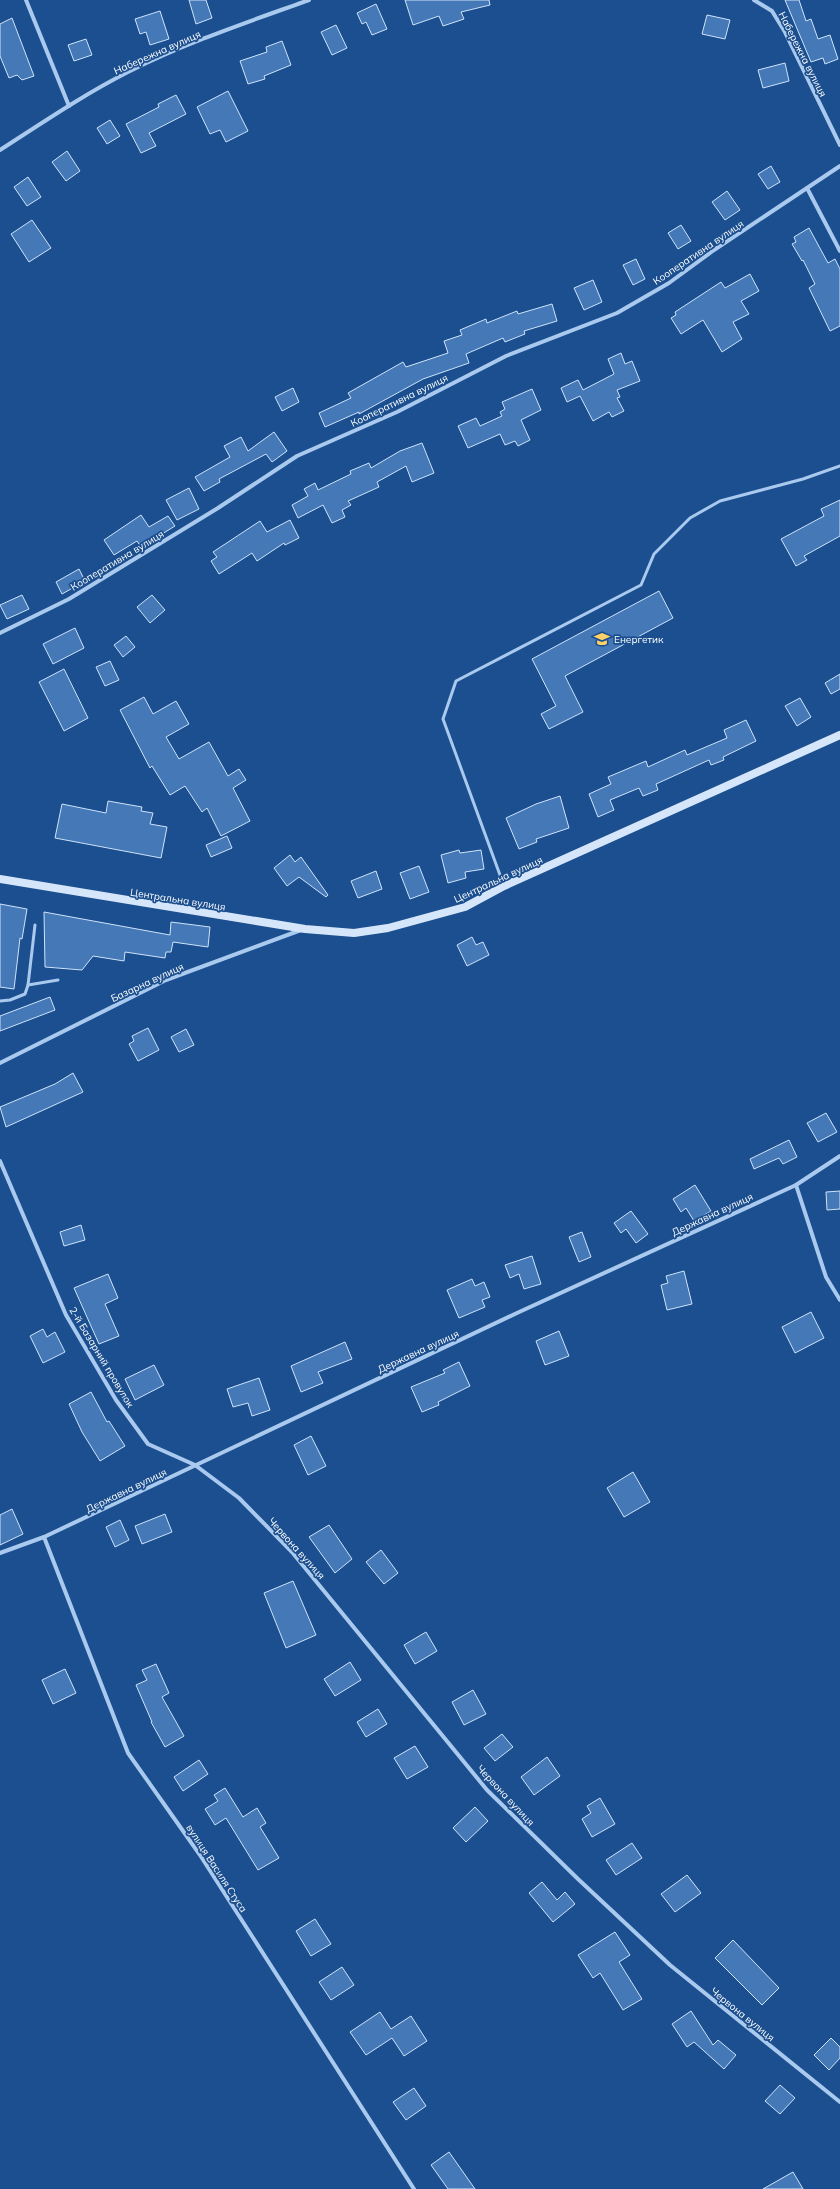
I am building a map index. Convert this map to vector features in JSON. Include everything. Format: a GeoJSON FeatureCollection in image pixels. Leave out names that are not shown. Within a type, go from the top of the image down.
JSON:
{"type":"FeatureCollection","features":[{"type":"Feature","properties":{"kind":"main road","name":"Центральна вулиця"},"geometry":{"type":"LineString","coordinates":[[0,879],[306,929],[354,933],[388,928],[465,907],[504,886],[840,735]]}},
{"type":"Feature","properties":{"kind":"street"},"geometry":{"type":"LineString","coordinates":[[26,0],[69,106]]}},
{"type":"Feature","properties":{"kind":"street","name":"Набережна вулиця"},"geometry":{"type":"LineString","coordinates":[[0,150],[69,106],[128,72],[225,30],[308,0]]}},
{"type":"Feature","properties":{"kind":"street","name":"Набережна вулиця"},"geometry":{"type":"LineString","coordinates":[[754,0],[772,11],[785,32],[840,145]]}},
{"type":"Feature","properties":{"kind":"street","name":"Кооперативна вулиця"},"geometry":{"type":"LineString","coordinates":[[0,633],[69,599],[218,508],[297,456],[397,412],[506,356],[617,313],[669,283],[714,250],[840,166]]}},
{"type":"Feature","properties":{"kind":"street"},"geometry":{"type":"LineString","coordinates":[[807,188],[840,250]]}},
{"type":"Feature","properties":{"kind":"street","name":"Базарна вулиця"},"geometry":{"type":"LineString","coordinates":[[0,1063],[166,980],[306,929]]}},
{"type":"Feature","properties":{"kind":"street","name":"Державна вулиця"},"geometry":{"type":"LineString","coordinates":[[0,1553],[44,1537],[517,1313],[796,1185],[840,1156]]}},
{"type":"Feature","properties":{"kind":"street","name":"2-й Базарний провулок"},"geometry":{"type":"LineString","coordinates":[[0,1161],[66,1315],[116,1400],[148,1444],[195,1465]]}},
{"type":"Feature","properties":{"kind":"street"},"geometry":{"type":"LineString","coordinates":[[796,1185],[826,1277],[840,1300]]}},
{"type":"Feature","properties":{"kind":"street","name":"Червона вулиця"},"geometry":{"type":"LineString","coordinates":[[195,1465],[239,1498],[292,1552],[487,1790],[578,1879],[670,1965],[840,2102]]}},
{"type":"Feature","properties":{"kind":"street","name":"вулиця Василя Стуса"},"geometry":{"type":"LineString","coordinates":[[44,1537],[128,1753],[200,1855],[414,2189]]}},
{"type":"Feature","properties":{"kind":"lane"},"geometry":{"type":"LineString","coordinates":[[504,886],[443,720],[456,681],[641,585],[654,554],[690,518],[720,501],[803,479],[840,466]]}},
{"type":"Feature","properties":{"kind":"lane"},"geometry":{"type":"LineString","coordinates":[[0,1001],[18,998],[25,994],[28,985],[35,925]]}},
{"type":"Feature","properties":{"kind":"lane"},"geometry":{"type":"LineString","coordinates":[[28,985],[58,980]]}},
{"type":"Feature","properties":{"kind":"building"},"geometry":{"type":"Polygon","coordinates":[[[189,0],[206,0],[212,18],[196,24],[189,0]]]}},
{"type":"Feature","properties":{"kind":"building"},"geometry":{"type":"Polygon","coordinates":[[[405,0],[489,0],[490,5],[461,12],[464,19],[443,26],[439,16],[413,25],[405,0]]]}},
{"type":"Feature","properties":{"kind":"building"},"geometry":{"type":"Polygon","coordinates":[[[785,0],[799,0],[806,21],[811,19],[818,39],[830,35],[838,59],[825,64],[823,58],[811,62],[785,0]]]}},
{"type":"Feature","properties":{"kind":"building"},"geometry":{"type":"Polygon","coordinates":[[[376,4],[387,29],[372,35],[366,22],[362,24],[357,13],[376,4]]]}},
{"type":"Feature","properties":{"kind":"building"},"geometry":{"type":"Polygon","coordinates":[[[160,11],[169,39],[150,45],[146,32],[140,34],[135,19],[160,11]]]}},
{"type":"Feature","properties":{"kind":"building"},"geometry":{"type":"Polygon","coordinates":[[[707,15],[730,20],[725,39],[702,34],[707,15]]]}},
{"type":"Feature","properties":{"kind":"building"},"geometry":{"type":"Polygon","coordinates":[[[12,18],[34,76],[22,80],[17,75],[9,78],[0,56],[0,24],[12,18]]]}},
{"type":"Feature","properties":{"kind":"building"},"geometry":{"type":"Polygon","coordinates":[[[336,25],[347,48],[332,55],[321,32],[336,25]]]}},
{"type":"Feature","properties":{"kind":"building"},"geometry":{"type":"Polygon","coordinates":[[[86,39],[92,55],[74,61],[68,45],[86,39]]]}},
{"type":"Feature","properties":{"kind":"building"},"geometry":{"type":"Polygon","coordinates":[[[282,41],[291,65],[264,76],[265,79],[248,84],[240,61],[267,52],[266,47],[282,41]]]}},
{"type":"Feature","properties":{"kind":"building"},"geometry":{"type":"Polygon","coordinates":[[[785,63],[789,81],[763,88],[758,70],[785,63]]]}},
{"type":"Feature","properties":{"kind":"building"},"geometry":{"type":"Polygon","coordinates":[[[228,91],[248,131],[226,142],[220,130],[210,134],[197,107],[228,91]]]}},
{"type":"Feature","properties":{"kind":"building"},"geometry":{"type":"Polygon","coordinates":[[[176,95],[186,114],[149,133],[156,146],[141,153],[126,124],[159,107],[158,104],[176,95]]]}},
{"type":"Feature","properties":{"kind":"building"},"geometry":{"type":"Polygon","coordinates":[[[110,120],[120,136],[107,144],[97,128],[110,120]]]}},
{"type":"Feature","properties":{"kind":"building"},"geometry":{"type":"Polygon","coordinates":[[[67,151],[80,171],[66,181],[52,162],[67,151]]]}},
{"type":"Feature","properties":{"kind":"building"},"geometry":{"type":"Polygon","coordinates":[[[771,166],[780,182],[768,189],[758,174],[771,166]]]}},
{"type":"Feature","properties":{"kind":"building"},"geometry":{"type":"Polygon","coordinates":[[[28,177],[41,197],[27,206],[14,187],[28,177]]]}},
{"type":"Feature","properties":{"kind":"building"},"geometry":{"type":"Polygon","coordinates":[[[727,191],[740,210],[725,220],[712,202],[727,191]]]}},
{"type":"Feature","properties":{"kind":"building"},"geometry":{"type":"Polygon","coordinates":[[[32,220],[51,248],[29,262],[11,234],[32,220]]]}},
{"type":"Feature","properties":{"kind":"building"},"geometry":{"type":"Polygon","coordinates":[[[681,225],[691,241],[678,249],[668,233],[681,225]]]}},
{"type":"Feature","properties":{"kind":"building"},"geometry":{"type":"Polygon","coordinates":[[[809,228],[828,263],[835,259],[840,269],[840,326],[830,331],[809,288],[815,284],[803,260],[802,261],[792,244],[796,242],[794,237],[809,228]]]}},
{"type":"Feature","properties":{"kind":"building"},"geometry":{"type":"Polygon","coordinates":[[[636,259],[645,279],[633,285],[623,265],[636,259]]]}},
{"type":"Feature","properties":{"kind":"building"},"geometry":{"type":"Polygon","coordinates":[[[750,274],[759,291],[741,301],[749,314],[733,322],[742,339],[722,352],[703,320],[681,334],[671,318],[676,315],[675,312],[721,282],[725,288],[750,274]]]}},
{"type":"Feature","properties":{"kind":"building"},"geometry":{"type":"Polygon","coordinates":[[[593,280],[602,302],[584,310],[574,288],[593,280]]]}},
{"type":"Feature","properties":{"kind":"building"},"geometry":{"type":"Polygon","coordinates":[[[552,304],[557,321],[524,331],[525,334],[505,342],[503,338],[466,354],[469,363],[423,379],[359,414],[359,412],[325,427],[319,413],[351,398],[348,393],[403,362],[406,367],[448,353],[444,341],[462,335],[460,330],[486,319],[487,323],[517,311],[518,314],[552,304]]]}},
{"type":"Feature","properties":{"kind":"building"},"geometry":{"type":"Polygon","coordinates":[[[621,353],[625,364],[632,361],[640,381],[617,390],[620,397],[617,398],[624,411],[612,417],[609,412],[593,421],[580,396],[567,402],[561,388],[578,380],[583,390],[614,374],[608,359],[621,353]]]}},
{"type":"Feature","properties":{"kind":"building"},"geometry":{"type":"Polygon","coordinates":[[[293,388],[299,402],[282,411],[275,397],[293,388]]]}},
{"type":"Feature","properties":{"kind":"building"},"geometry":{"type":"Polygon","coordinates":[[[532,389],[541,410],[521,420],[530,440],[518,446],[515,441],[505,445],[500,434],[468,448],[458,426],[476,418],[480,426],[502,416],[500,412],[505,409],[502,402],[532,389]]]}},
{"type":"Feature","properties":{"kind":"building"},"geometry":{"type":"Polygon","coordinates":[[[274,432],[287,451],[272,462],[266,454],[219,479],[220,482],[204,491],[195,477],[230,457],[224,446],[241,437],[248,451],[274,432]]]}},
{"type":"Feature","properties":{"kind":"building"},"geometry":{"type":"Polygon","coordinates":[[[422,443],[434,473],[412,482],[406,466],[377,482],[379,487],[348,501],[351,505],[342,510],[345,517],[332,523],[323,505],[298,518],[292,505],[308,496],[304,489],[315,483],[318,490],[351,474],[350,471],[369,463],[371,468],[400,451],[422,443]]]}},
{"type":"Feature","properties":{"kind":"building"},"geometry":{"type":"Polygon","coordinates":[[[189,488],[199,509],[177,520],[166,500],[189,488]]]}},
{"type":"Feature","properties":{"kind":"building"},"geometry":{"type":"Polygon","coordinates":[[[840,500],[840,536],[804,556],[807,560],[796,566],[781,539],[824,516],[821,509],[840,500]]]}},
{"type":"Feature","properties":{"kind":"building"},"geometry":{"type":"Polygon","coordinates":[[[141,515],[149,527],[168,516],[175,526],[141,547],[137,541],[114,555],[104,540],[141,515]]]}},
{"type":"Feature","properties":{"kind":"building"},"geometry":{"type":"Polygon","coordinates":[[[290,520],[299,538],[285,545],[284,543],[257,561],[252,553],[219,574],[211,561],[217,557],[213,552],[260,521],[267,532],[290,520]]]}},
{"type":"Feature","properties":{"kind":"building"},"geometry":{"type":"Polygon","coordinates":[[[79,569],[85,581],[62,594],[56,582],[79,569]]]}},
{"type":"Feature","properties":{"kind":"building","name":"Енергетик"},"geometry":{"type":"Polygon","coordinates":[[[659,591],[673,618],[565,676],[583,712],[549,729],[541,714],[556,706],[532,659],[659,591]]]}},
{"type":"Feature","properties":{"kind":"building"},"geometry":{"type":"Polygon","coordinates":[[[22,595],[29,609],[7,619],[0,605],[22,595]]]}},
{"type":"Feature","properties":{"kind":"building"},"geometry":{"type":"Polygon","coordinates":[[[152,595],[165,610],[150,623],[137,607],[152,595]]]}},
{"type":"Feature","properties":{"kind":"building"},"geometry":{"type":"Polygon","coordinates":[[[75,628],[84,648],[53,664],[43,644],[75,628]]]}},
{"type":"Feature","properties":{"kind":"building"},"geometry":{"type":"Polygon","coordinates":[[[126,636],[135,647],[123,657],[114,645],[126,636]]]}},
{"type":"Feature","properties":{"kind":"building"},"geometry":{"type":"Polygon","coordinates":[[[110,661],[119,680],[105,686],[96,667],[110,661]]]}},
{"type":"Feature","properties":{"kind":"building"},"geometry":{"type":"Polygon","coordinates":[[[64,669],[88,718],[64,731],[39,682],[64,669]]]}},
{"type":"Feature","properties":{"kind":"building"},"geometry":{"type":"Polygon","coordinates":[[[840,674],[840,689],[831,694],[825,683],[840,674]]]}},
{"type":"Feature","properties":{"kind":"building"},"geometry":{"type":"Polygon","coordinates":[[[144,697],[153,714],[176,701],[189,724],[166,737],[179,759],[209,742],[228,776],[239,769],[246,780],[233,788],[250,821],[221,836],[207,808],[202,812],[185,786],[170,795],[152,766],[150,768],[120,710],[144,697]]]}},
{"type":"Feature","properties":{"kind":"building"},"geometry":{"type":"Polygon","coordinates":[[[800,698],[811,717],[797,726],[785,706],[800,698]]]}},
{"type":"Feature","properties":{"kind":"building"},"geometry":{"type":"Polygon","coordinates":[[[746,720],[756,741],[723,757],[724,760],[711,765],[709,760],[656,784],[658,790],[643,796],[639,788],[610,800],[614,810],[598,817],[589,794],[611,784],[608,777],[646,761],[648,767],[685,750],[687,755],[727,738],[724,730],[746,720]]]}},
{"type":"Feature","properties":{"kind":"building"},"geometry":{"type":"Polygon","coordinates":[[[560,796],[569,828],[536,839],[537,842],[519,849],[506,818],[536,804],[560,796]]]}},
{"type":"Feature","properties":{"kind":"building"},"geometry":{"type":"Polygon","coordinates":[[[108,801],[142,807],[141,811],[153,813],[150,824],[167,827],[161,858],[55,838],[62,804],[106,813],[108,801]]]}},
{"type":"Feature","properties":{"kind":"building"},"geometry":{"type":"Polygon","coordinates":[[[227,836],[232,848],[211,857],[206,845],[227,836]]]}},
{"type":"Feature","properties":{"kind":"building"},"geometry":{"type":"Polygon","coordinates":[[[459,850],[460,853],[481,850],[484,869],[465,872],[466,878],[448,883],[441,855],[459,850]]]}},
{"type":"Feature","properties":{"kind":"building"},"geometry":{"type":"Polygon","coordinates":[[[290,855],[295,862],[301,857],[328,895],[326,897],[299,877],[287,886],[274,868],[290,855]]]}},
{"type":"Feature","properties":{"kind":"building"},"geometry":{"type":"Polygon","coordinates":[[[419,866],[429,892],[410,899],[400,873],[419,866]]]}},
{"type":"Feature","properties":{"kind":"building"},"geometry":{"type":"Polygon","coordinates":[[[376,871],[382,889],[358,898],[351,881],[376,871]]]}},
{"type":"Feature","properties":{"kind":"building"},"geometry":{"type":"Polygon","coordinates":[[[0,904],[27,909],[22,939],[20,938],[14,989],[0,987],[0,904]]]}},
{"type":"Feature","properties":{"kind":"building"},"geometry":{"type":"Polygon","coordinates":[[[44,912],[170,935],[171,922],[210,927],[208,947],[173,942],[171,952],[166,952],[165,958],[125,952],[124,961],[93,956],[82,970],[45,967],[44,912]]]}},
{"type":"Feature","properties":{"kind":"building"},"geometry":{"type":"Polygon","coordinates":[[[472,937],[476,945],[483,942],[489,955],[467,966],[457,945],[472,937]]]}},
{"type":"Feature","properties":{"kind":"building"},"geometry":{"type":"Polygon","coordinates":[[[50,997],[55,1010],[0,1031],[0,1016],[50,997]]]}},
{"type":"Feature","properties":{"kind":"building"},"geometry":{"type":"Polygon","coordinates":[[[148,1028],[159,1050],[138,1061],[129,1044],[134,1041],[132,1036],[148,1028]]]}},
{"type":"Feature","properties":{"kind":"building"},"geometry":{"type":"Polygon","coordinates":[[[186,1029],[194,1045],[179,1052],[171,1037],[186,1029]]]}},
{"type":"Feature","properties":{"kind":"building"},"geometry":{"type":"Polygon","coordinates":[[[73,1073],[83,1092],[6,1127],[0,1107],[55,1084],[73,1073]]]}},
{"type":"Feature","properties":{"kind":"building"},"geometry":{"type":"Polygon","coordinates":[[[826,1113],[837,1132],[818,1142],[807,1123],[826,1113]]]}},
{"type":"Feature","properties":{"kind":"building"},"geometry":{"type":"Polygon","coordinates":[[[789,1140],[797,1157],[783,1164],[779,1158],[754,1169],[750,1159],[789,1140]]]}},
{"type":"Feature","properties":{"kind":"building"},"geometry":{"type":"Polygon","coordinates":[[[695,1185],[711,1211],[694,1221],[686,1208],[681,1212],[673,1199],[695,1185]]]}},
{"type":"Feature","properties":{"kind":"building"},"geometry":{"type":"Polygon","coordinates":[[[840,1191],[840,1209],[827,1210],[826,1192],[840,1191]]]}},
{"type":"Feature","properties":{"kind":"building"},"geometry":{"type":"Polygon","coordinates":[[[631,1211],[648,1234],[636,1243],[626,1229],[621,1233],[614,1223],[631,1211]]]}},
{"type":"Feature","properties":{"kind":"building"},"geometry":{"type":"Polygon","coordinates":[[[81,1225],[85,1240],[64,1246],[60,1232],[81,1225]]]}},
{"type":"Feature","properties":{"kind":"building"},"geometry":{"type":"Polygon","coordinates":[[[582,1232],[591,1257],[579,1262],[569,1237],[582,1232]]]}},
{"type":"Feature","properties":{"kind":"building"},"geometry":{"type":"Polygon","coordinates":[[[532,1256],[541,1284],[524,1289],[519,1274],[510,1278],[505,1265],[532,1256]]]}},
{"type":"Feature","properties":{"kind":"building"},"geometry":{"type":"Polygon","coordinates":[[[684,1271],[692,1304],[667,1310],[661,1285],[668,1283],[666,1276],[684,1271]]]}},
{"type":"Feature","properties":{"kind":"building"},"geometry":{"type":"Polygon","coordinates":[[[108,1274],[118,1298],[105,1304],[119,1336],[99,1344],[74,1288],[108,1274]]]}},
{"type":"Feature","properties":{"kind":"building"},"geometry":{"type":"Polygon","coordinates":[[[472,1279],[475,1286],[484,1282],[490,1297],[482,1300],[485,1307],[459,1318],[447,1290],[472,1279]]]}},
{"type":"Feature","properties":{"kind":"building"},"geometry":{"type":"Polygon","coordinates":[[[811,1312],[824,1338],[795,1353],[782,1327],[811,1312]]]}},
{"type":"Feature","properties":{"kind":"building"},"geometry":{"type":"Polygon","coordinates":[[[43,1329],[47,1337],[55,1332],[65,1352],[43,1363],[30,1336],[43,1329]]]}},
{"type":"Feature","properties":{"kind":"building"},"geometry":{"type":"Polygon","coordinates":[[[559,1331],[569,1356],[545,1365],[536,1341],[559,1331]]]}},
{"type":"Feature","properties":{"kind":"building"},"geometry":{"type":"Polygon","coordinates":[[[345,1342],[352,1359],[318,1372],[323,1383],[301,1392],[291,1366],[345,1342]]]}},
{"type":"Feature","properties":{"kind":"building"},"geometry":{"type":"Polygon","coordinates":[[[459,1362],[470,1386],[438,1402],[439,1405],[422,1412],[411,1387],[445,1373],[443,1370],[459,1362]]]}},
{"type":"Feature","properties":{"kind":"building"},"geometry":{"type":"Polygon","coordinates":[[[154,1365],[164,1385],[135,1400],[125,1379],[154,1365]]]}},
{"type":"Feature","properties":{"kind":"building"},"geometry":{"type":"Polygon","coordinates":[[[259,1378],[270,1410],[252,1416],[248,1403],[233,1407],[227,1389],[259,1378]]]}},
{"type":"Feature","properties":{"kind":"building"},"geometry":{"type":"Polygon","coordinates":[[[91,1392],[107,1422],[109,1421],[125,1446],[100,1461],[82,1432],[69,1404],[91,1392]]]}},
{"type":"Feature","properties":{"kind":"building"},"geometry":{"type":"Polygon","coordinates":[[[311,1436],[326,1466],[308,1475],[294,1445],[311,1436]]]}},
{"type":"Feature","properties":{"kind":"building"},"geometry":{"type":"Polygon","coordinates":[[[633,1472],[650,1502],[624,1517],[607,1488],[633,1472]]]}},
{"type":"Feature","properties":{"kind":"building"},"geometry":{"type":"Polygon","coordinates":[[[12,1509],[23,1534],[0,1545],[0,1515],[12,1509]]]}},
{"type":"Feature","properties":{"kind":"building"},"geometry":{"type":"Polygon","coordinates":[[[165,1514],[172,1532],[142,1544],[135,1526],[165,1514]]]}},
{"type":"Feature","properties":{"kind":"building"},"geometry":{"type":"Polygon","coordinates":[[[120,1520],[129,1540],[115,1547],[106,1527],[120,1520]]]}},
{"type":"Feature","properties":{"kind":"building"},"geometry":{"type":"Polygon","coordinates":[[[329,1525],[352,1559],[335,1573],[309,1537],[329,1525]]]}},
{"type":"Feature","properties":{"kind":"building"},"geometry":{"type":"Polygon","coordinates":[[[381,1550],[398,1573],[384,1584],[366,1562],[381,1550]]]}},
{"type":"Feature","properties":{"kind":"building"},"geometry":{"type":"Polygon","coordinates":[[[293,1581],[316,1635],[286,1648],[264,1593],[293,1581]]]}},
{"type":"Feature","properties":{"kind":"building"},"geometry":{"type":"Polygon","coordinates":[[[426,1632],[437,1651],[415,1664],[404,1645],[426,1632]]]}},
{"type":"Feature","properties":{"kind":"building"},"geometry":{"type":"Polygon","coordinates":[[[350,1662],[361,1680],[335,1696],[324,1679],[350,1662]]]}},
{"type":"Feature","properties":{"kind":"building"},"geometry":{"type":"Polygon","coordinates":[[[156,1664],[169,1693],[162,1697],[184,1736],[165,1747],[151,1722],[136,1685],[147,1680],[142,1670],[156,1664]]]}},
{"type":"Feature","properties":{"kind":"building"},"geometry":{"type":"Polygon","coordinates":[[[65,1669],[76,1693],[53,1704],[42,1680],[65,1669]]]}},
{"type":"Feature","properties":{"kind":"building"},"geometry":{"type":"Polygon","coordinates":[[[473,1690],[486,1714],[464,1725],[452,1702],[473,1690]]]}},
{"type":"Feature","properties":{"kind":"building"},"geometry":{"type":"Polygon","coordinates":[[[378,1709],[387,1724],[366,1737],[357,1722],[378,1709]]]}},
{"type":"Feature","properties":{"kind":"building"},"geometry":{"type":"Polygon","coordinates":[[[502,1734],[513,1747],[495,1761],[484,1748],[502,1734]]]}},
{"type":"Feature","properties":{"kind":"building"},"geometry":{"type":"Polygon","coordinates":[[[415,1746],[428,1767],[407,1779],[394,1758],[415,1746]]]}},
{"type":"Feature","properties":{"kind":"building"},"geometry":{"type":"Polygon","coordinates":[[[547,1757],[560,1776],[534,1795],[521,1777],[547,1757]]]}},
{"type":"Feature","properties":{"kind":"building"},"geometry":{"type":"Polygon","coordinates":[[[199,1760],[208,1774],[183,1791],[174,1777],[199,1760]]]}},
{"type":"Feature","properties":{"kind":"building"},"geometry":{"type":"Polygon","coordinates":[[[225,1788],[243,1817],[257,1808],[266,1823],[260,1827],[279,1858],[258,1870],[226,1818],[215,1825],[205,1809],[218,1801],[214,1795],[225,1788]]]}},
{"type":"Feature","properties":{"kind":"building"},"geometry":{"type":"Polygon","coordinates":[[[600,1798],[615,1824],[592,1837],[582,1819],[591,1813],[587,1806],[600,1798]]]}},
{"type":"Feature","properties":{"kind":"building"},"geometry":{"type":"Polygon","coordinates":[[[475,1807],[488,1821],[466,1842],[453,1828],[475,1807]]]}},
{"type":"Feature","properties":{"kind":"building"},"geometry":{"type":"Polygon","coordinates":[[[632,1843],[642,1858],[616,1875],[606,1860],[632,1843]]]}},
{"type":"Feature","properties":{"kind":"building"},"geometry":{"type":"Polygon","coordinates":[[[687,1875],[701,1893],[675,1912],[661,1894],[687,1875]]]}},
{"type":"Feature","properties":{"kind":"building"},"geometry":{"type":"Polygon","coordinates":[[[542,1882],[557,1900],[565,1892],[575,1904],[553,1922],[529,1893],[542,1882]]]}},
{"type":"Feature","properties":{"kind":"building"},"geometry":{"type":"Polygon","coordinates":[[[315,1919],[331,1944],[311,1956],[296,1931],[315,1919]]]}},
{"type":"Feature","properties":{"kind":"building"},"geometry":{"type":"Polygon","coordinates":[[[615,1932],[630,1955],[619,1962],[642,1999],[623,2010],[600,1973],[593,1978],[578,1955],[615,1932]]]}},
{"type":"Feature","properties":{"kind":"building"},"geometry":{"type":"Polygon","coordinates":[[[733,1940],[779,1988],[762,2005],[715,1958],[733,1940]]]}},
{"type":"Feature","properties":{"kind":"building"},"geometry":{"type":"Polygon","coordinates":[[[342,1967],[354,1985],[331,2000],[319,1982],[342,1967]]]}},
{"type":"Feature","properties":{"kind":"building"},"geometry":{"type":"Polygon","coordinates":[[[691,2011],[713,2045],[718,2040],[736,2055],[724,2069],[694,2042],[687,2047],[672,2024],[691,2011]]]}},
{"type":"Feature","properties":{"kind":"building"},"geometry":{"type":"Polygon","coordinates":[[[380,2012],[391,2029],[411,2016],[427,2041],[404,2056],[392,2038],[366,2055],[350,2032],[380,2012]]]}},
{"type":"Feature","properties":{"kind":"building"},"geometry":{"type":"Polygon","coordinates":[[[831,2038],[840,2047],[840,2058],[829,2070],[814,2055],[831,2038]]]}},
{"type":"Feature","properties":{"kind":"building"},"geometry":{"type":"Polygon","coordinates":[[[780,2085],[795,2098],[780,2114],[765,2101],[780,2085]]]}},
{"type":"Feature","properties":{"kind":"building"},"geometry":{"type":"Polygon","coordinates":[[[414,2088],[426,2106],[406,2120],[393,2102],[414,2088]]]}},
{"type":"Feature","properties":{"kind":"building"},"geometry":{"type":"Polygon","coordinates":[[[449,2152],[475,2189],[448,2189],[431,2165],[449,2152]]]}},
{"type":"Feature","properties":{"kind":"building"},"geometry":{"type":"Polygon","coordinates":[[[793,2172],[803,2189],[763,2189],[793,2172]]]}},
{"type":"Feature","properties":{"kind":"place","name":"Енергетик"},"geometry":{"type":"Point","coordinates":[602,639]}}]}
